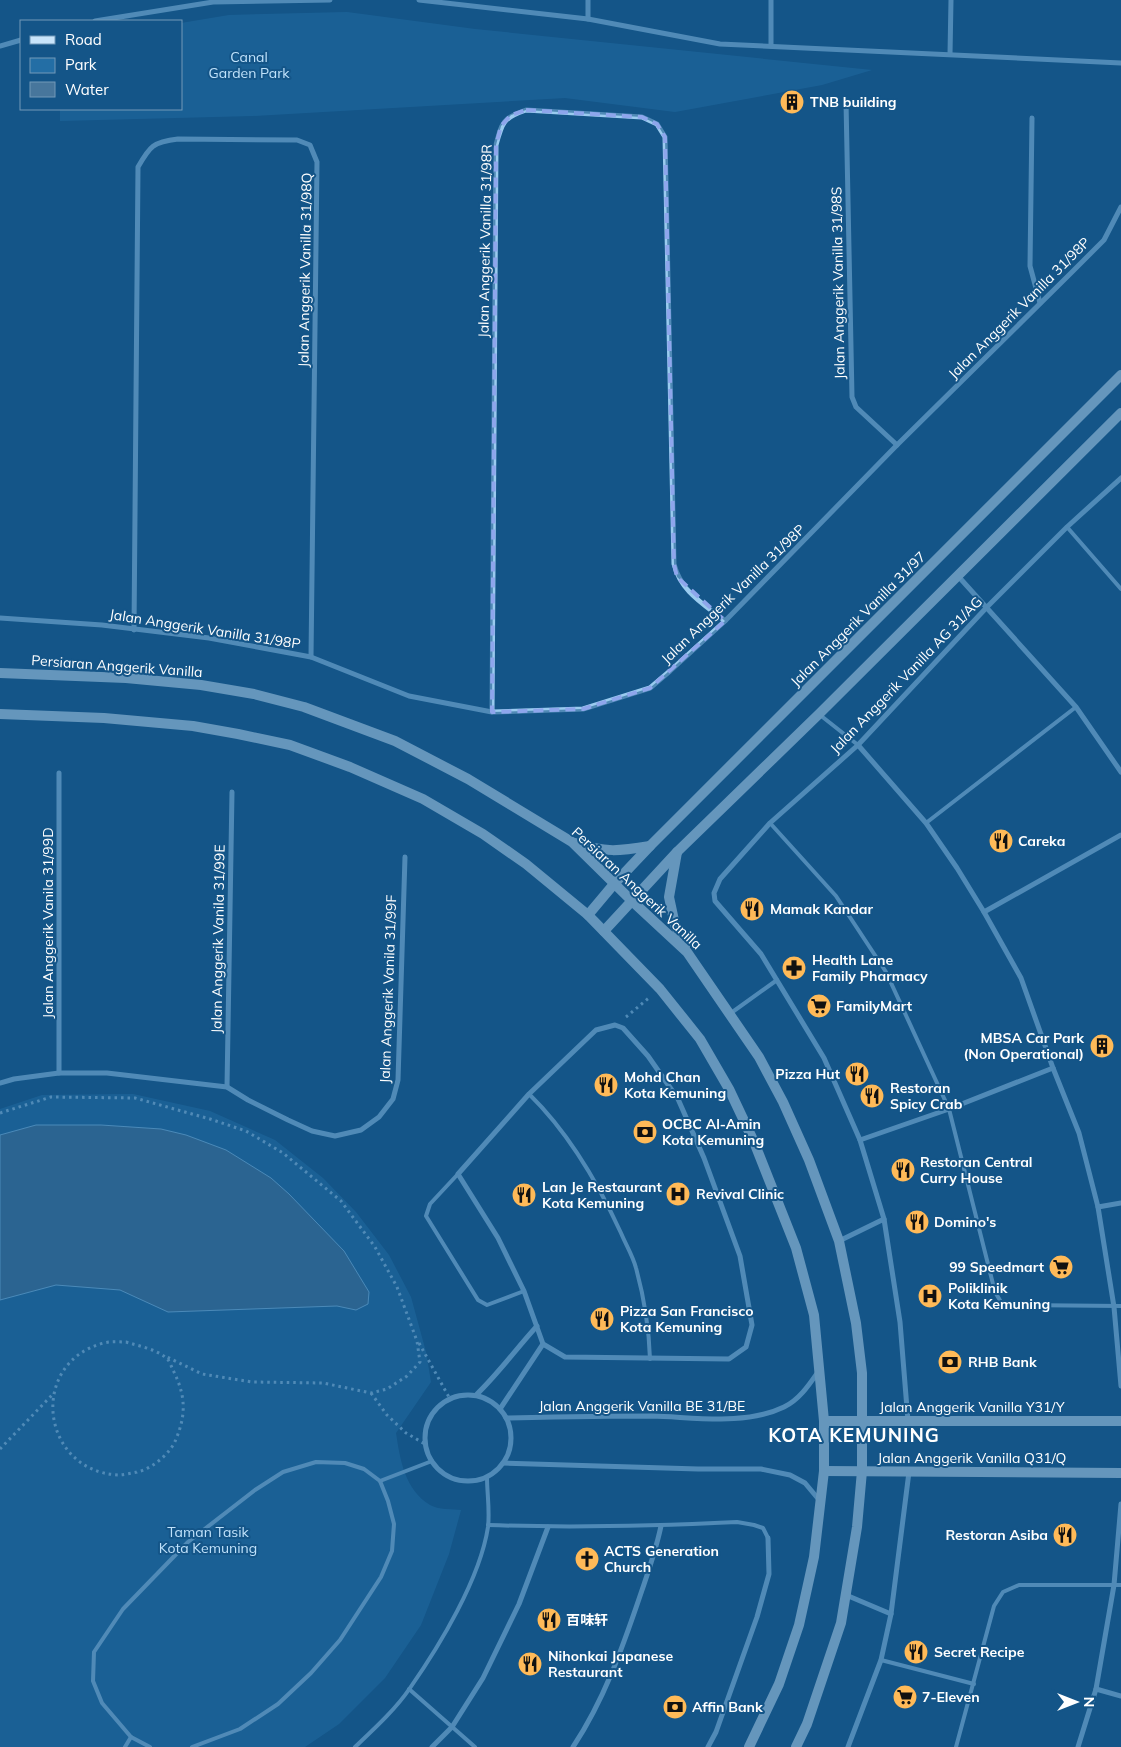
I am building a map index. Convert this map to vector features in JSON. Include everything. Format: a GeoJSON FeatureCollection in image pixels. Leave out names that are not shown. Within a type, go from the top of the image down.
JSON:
{"type":"FeatureCollection","features":[{"type":"Feature","properties":{"kind":"main road","name":"Jalan Anggerik Vanilla 31/97"},"geometry":{"type":"LineString","coordinates":[[588,915],[650,846],[1121,375]]}},
{"type":"Feature","properties":{"kind":"main road"},"geometry":{"type":"LineString","coordinates":[[604,930],[678,851],[819,714],[1121,413]]}},
{"type":"Feature","properties":{"kind":"main road","name":"Persiaran Anggerik Vanilla"},"geometry":{"type":"LineString","coordinates":[[0,673],[126,678],[201,685],[254,694],[304,708],[395,741],[468,778],[572,842],[614,884],[688,952],[731,1013],[759,1057],[784,1102],[809,1160],[839,1241],[856,1323],[862,1373],[862,1471],[857,1528],[840,1623],[807,1724],[796,1747]]}},
{"type":"Feature","properties":{"kind":"main road"},"geometry":{"type":"LineString","coordinates":[[0,716],[104,718],[193,726],[238,734],[290,745],[350,767],[423,799],[484,834],[526,864],[588,915],[660,989],[700,1038],[730,1089],[772,1185],[796,1248],[814,1315],[824,1421],[824,1471],[814,1557],[799,1625],[779,1684],[749,1747]]}},
{"type":"Feature","properties":{"kind":"main road"},"geometry":{"type":"LineString","coordinates":[[572,842],[612,851],[650,846]]}},
{"type":"Feature","properties":{"kind":"main road"},"geometry":{"type":"LineString","coordinates":[[678,851],[669,897],[675,925],[688,952]]}},
{"type":"Feature","properties":{"kind":"main road","name":"Jalan Anggerik Vanilla Y31/Y"},"geometry":{"type":"LineString","coordinates":[[824,1421],[1121,1421]]}},
{"type":"Feature","properties":{"kind":"main road","name":"Jalan Anggerik Vanilla Q31/Q"},"geometry":{"type":"LineString","coordinates":[[824,1471],[1121,1473]]}},
{"type":"Feature","properties":{"kind":"street"},"geometry":{"type":"LineString","coordinates":[[101,20],[213,1],[330,0]]}},
{"type":"Feature","properties":{"kind":"street"},"geometry":{"type":"LineString","coordinates":[[419,0],[588,19],[720,44],[1121,63]]}},
{"type":"Feature","properties":{"kind":"street"},"geometry":{"type":"LineString","coordinates":[[588,0],[588,19]]}},
{"type":"Feature","properties":{"kind":"street"},"geometry":{"type":"LineString","coordinates":[[771,46],[772,0]]}},
{"type":"Feature","properties":{"kind":"street"},"geometry":{"type":"LineString","coordinates":[[950,0],[950,54]]}},
{"type":"Feature","properties":{"kind":"street"},"geometry":{"type":"LineString","coordinates":[[0,46],[20,40]]}},
{"type":"Feature","properties":{"kind":"street","name":"Jalan Anggerik Vanilla 31/98S"},"geometry":{"type":"LineString","coordinates":[[846,102],[852,397],[856,407],[897,445]]}},
{"type":"Feature","properties":{"kind":"street","name":"Jalan Anggerik Vanilla 31/98R"},"geometry":{"type":"LineString","coordinates":[[492,712],[496,145],[501,126],[511,115],[526,110],[642,117],[657,124],[665,137],[674,564],[677,578],[686,590],[725,621]]}},
{"type":"Feature","properties":{"kind":"street"},"geometry":{"type":"LineString","coordinates":[[1032,118],[1030,266],[1040,303]]}},
{"type":"Feature","properties":{"kind":"street","name":"Jalan Anggerik Vanilla 31/98Q"},"geometry":{"type":"LineString","coordinates":[[134,630],[138,167],[147,150],[160,141],[178,139],[297,140],[310,145],[318,162],[311,657]]}},
{"type":"Feature","properties":{"kind":"street","name":"Jalan Anggerik Vanilla 31/98P"},"geometry":{"type":"LineString","coordinates":[[0,618],[102,625],[208,638],[311,657],[409,696],[492,712],[583,709],[650,688],[725,621],[897,445],[1104,240],[1121,207]]}},
{"type":"Feature","properties":{"kind":"street","name":"Jalan Anggerik Vanilla AG 31/AG"},"geometry":{"type":"LineString","coordinates":[[777,980],[761,954],[715,901],[714,893],[720,879],[770,823],[858,745],[988,607],[1067,527],[1121,478]]}},
{"type":"Feature","properties":{"kind":"street"},"geometry":{"type":"LineString","coordinates":[[958,576],[1076,706],[1121,772]]}},
{"type":"Feature","properties":{"kind":"street"},"geometry":{"type":"LineString","coordinates":[[858,745],[926,823],[984,912],[1021,978],[1052,1068],[1079,1133],[1098,1207],[1114,1307],[1121,1386]]}},
{"type":"Feature","properties":{"kind":"street","name":"Jalan Anggerik Vanila 31/99D"},"geometry":{"type":"LineString","coordinates":[[60,773],[60,1073]]}},
{"type":"Feature","properties":{"kind":"street","name":"Jalan Anggerik Vanila 31/99E"},"geometry":{"type":"LineString","coordinates":[[227,1087],[232,792]]}},
{"type":"Feature","properties":{"kind":"street"},"geometry":{"type":"LineString","coordinates":[[984,912],[1121,836]]}},
{"type":"Feature","properties":{"kind":"street","name":"Jalan Anggerik Vanila 31/99F"},"geometry":{"type":"LineString","coordinates":[[227,1087],[248,1100],[312,1131],[335,1136],[361,1130],[379,1117],[393,1099],[398,1080],[405,857]]}},
{"type":"Feature","properties":{"kind":"street"},"geometry":{"type":"LineString","coordinates":[[777,980],[824,1058],[860,1140],[884,1219],[900,1322],[908,1421]]}},
{"type":"Feature","properties":{"kind":"street"},"geometry":{"type":"LineString","coordinates":[[615,1025],[623,1028],[648,1056],[678,1099],[704,1158],[740,1256],[752,1325],[746,1347],[729,1359],[565,1358],[543,1344],[524,1291],[498,1238],[458,1174],[529,1094],[596,1030],[615,1025]]}},
{"type":"Feature","properties":{"kind":"street"},"geometry":{"type":"LineString","coordinates":[[860,1140],[948,1109],[1052,1068]]}},
{"type":"Feature","properties":{"kind":"street"},"geometry":{"type":"LineString","coordinates":[[0,1083],[14,1079],[60,1073],[107,1073],[227,1087]]}},
{"type":"Feature","properties":{"kind":"street"},"geometry":{"type":"LineString","coordinates":[[1098,1207],[1121,1203]]}},
{"type":"Feature","properties":{"kind":"street"},"geometry":{"type":"LineString","coordinates":[[839,1241],[884,1219]]}},
{"type":"Feature","properties":{"kind":"street"},"geometry":{"type":"LineString","coordinates":[[476,1395],[491,1381],[518,1346],[538,1326]]}},
{"type":"Feature","properties":{"kind":"street"},"geometry":{"type":"LineString","coordinates":[[500,1409],[543,1344]]}},
{"type":"Feature","properties":{"kind":"street","name":"Jalan Anggerik Vanilla BE 31/BE"},"geometry":{"type":"LineString","coordinates":[[506,1418],[651,1416],[745,1418],[765,1414],[785,1406],[803,1393],[820,1369]]}},
{"type":"Feature","properties":{"kind":"street"},"geometry":{"type":"LineString","coordinates":[[476,1395],[493,1402],[506,1418],[510,1429],[511,1441],[508,1452],[503,1463],[487,1477],[466,1481],[455,1479],[446,1475],[432,1461],[426,1444],[426,1430],[430,1417],[438,1406],[450,1399],[458,1396],[476,1395]]}},
{"type":"Feature","properties":{"kind":"street"},"geometry":{"type":"LineString","coordinates":[[503,1463],[698,1470],[761,1470],[790,1475],[805,1484],[820,1502]]}},
{"type":"Feature","properties":{"kind":"street"},"geometry":{"type":"LineString","coordinates":[[848,1747],[881,1660],[892,1614],[909,1472]]}},
{"type":"Feature","properties":{"kind":"street"},"geometry":{"type":"LineString","coordinates":[[1078,1747],[1096,1690],[1114,1585],[1121,1504]]}},
{"type":"Feature","properties":{"kind":"street"},"geometry":{"type":"LineString","coordinates":[[573,1747],[586,1728],[610,1680],[656,1549],[661,1526]]}},
{"type":"Feature","properties":{"kind":"street"},"geometry":{"type":"LineString","coordinates":[[432,1747],[452,1727],[483,1678],[504,1638],[548,1527]]}},
{"type":"Feature","properties":{"kind":"street"},"geometry":{"type":"LineString","coordinates":[[708,1747],[719,1723],[769,1574],[768,1538]]}},
{"type":"Feature","properties":{"kind":"street"},"geometry":{"type":"LineString","coordinates":[[846,1594],[892,1614]]}},
{"type":"Feature","properties":{"kind":"street"},"geometry":{"type":"LineString","coordinates":[[1096,1690],[1121,1696]]}},
{"type":"Feature","properties":{"kind":"lane"},"geometry":{"type":"LineString","coordinates":[[1067,527],[1121,589]]}},
{"type":"Feature","properties":{"kind":"lane"},"geometry":{"type":"LineString","coordinates":[[926,823],[1076,706]]}},
{"type":"Feature","properties":{"kind":"lane"},"geometry":{"type":"LineString","coordinates":[[819,714],[858,745]]}},
{"type":"Feature","properties":{"kind":"lane"},"geometry":{"type":"LineString","coordinates":[[770,823],[836,896],[886,972],[948,1109],[995,1292],[1001,1302],[1018,1305],[1121,1306]]}},
{"type":"Feature","properties":{"kind":"lane"},"geometry":{"type":"LineString","coordinates":[[731,1013],[777,980]]}},
{"type":"Feature","properties":{"kind":"lane"},"geometry":{"type":"LineString","coordinates":[[529,1094],[548,1112],[581,1159],[617,1225],[636,1267],[649,1336],[650,1359]]}},
{"type":"Feature","properties":{"kind":"lane"},"geometry":{"type":"LineString","coordinates":[[458,1174],[430,1204],[426,1216],[478,1300],[487,1305],[524,1291]]}},
{"type":"Feature","properties":{"kind":"lane"},"geometry":{"type":"LineString","coordinates":[[380,1481],[432,1461]]}},
{"type":"Feature","properties":{"kind":"lane"},"geometry":{"type":"LineString","coordinates":[[150,1747],[131,1737],[102,1703],[93,1681],[94,1652],[123,1609],[188,1542],[255,1490],[284,1472],[316,1462],[345,1463],[364,1469],[380,1481],[394,1524],[392,1551],[381,1577],[340,1640],[311,1673],[278,1704],[240,1729],[192,1747]]}},
{"type":"Feature","properties":{"kind":"lane"},"geometry":{"type":"LineString","coordinates":[[355,1747],[370,1734],[409,1690],[460,1606],[480,1558],[488,1525],[487,1477]]}},
{"type":"Feature","properties":{"kind":"lane"},"geometry":{"type":"LineString","coordinates":[[488,1525],[548,1527],[661,1526],[738,1522],[763,1528],[768,1538]]}},
{"type":"Feature","properties":{"kind":"lane"},"geometry":{"type":"LineString","coordinates":[[956,1747],[994,1606],[1003,1592],[1019,1585],[1121,1585]]}},
{"type":"Feature","properties":{"kind":"lane"},"geometry":{"type":"LineString","coordinates":[[881,1660],[974,1684]]}},
{"type":"Feature","properties":{"kind":"lane"},"geometry":{"type":"LineString","coordinates":[[409,1690],[475,1747]]}},
{"type":"Feature","properties":{"kind":"lane"},"geometry":{"type":"LineString","coordinates":[[125,1747],[131,1737]]}},
{"type":"Feature","properties":{"kind":"path"},"geometry":{"type":"LineString","coordinates":[[615,1025],[660,989]]}},
{"type":"Feature","properties":{"kind":"path"},"geometry":{"type":"LineString","coordinates":[[0,1113],[51,1097],[135,1098],[246,1131],[284,1153],[341,1201],[376,1247],[397,1287],[417,1341],[450,1399]]}},
{"type":"Feature","properties":{"kind":"path"},"geometry":{"type":"LineString","coordinates":[[167,1358],[178,1379],[184,1400],[183,1422],[175,1443],[160,1460],[141,1471],[120,1475],[98,1472],[78,1462],[63,1446],[54,1426],[52,1405],[54,1392],[56,1383],[68,1365],[84,1351],[104,1343],[126,1342],[147,1348],[202,1374],[252,1382],[323,1383],[371,1393],[388,1388],[407,1376],[420,1362],[417,1341]]}},
{"type":"Feature","properties":{"kind":"path"},"geometry":{"type":"LineString","coordinates":[[0,1449],[54,1392]]}},
{"type":"Feature","properties":{"kind":"path"},"geometry":{"type":"LineString","coordinates":[[371,1393],[406,1433],[426,1444]]}},
{"type":"Feature","properties":{"kind":"highlighted area"},"geometry":{"type":"Polygon","coordinates":[[[526,110],[642,117],[657,124],[665,137],[674,564],[677,577],[725,621],[650,688],[583,709],[492,712],[496,145],[501,126],[511,115],[526,110]]]}},
{"type":"Feature","properties":{"kind":"green space","name":"Canal Garden Park"},"geometry":{"type":"Polygon","coordinates":[[[347,12],[475,29],[872,70],[822,85],[675,112],[565,98],[252,116],[60,121],[60,110],[182,110],[182,23],[229,15],[347,12]]]}},
{"type":"Feature","properties":{"kind":"green space","name":"Taman Tasik Kota Kemuning"},"geometry":{"type":"Polygon","coordinates":[[[133,1094],[210,1111],[275,1140],[323,1178],[356,1212],[389,1255],[411,1297],[426,1352],[431,1382],[396,1433],[399,1454],[405,1474],[415,1491],[433,1507],[461,1510],[449,1554],[421,1625],[385,1678],[339,1724],[305,1747],[0,1747],[0,1109],[42,1095],[133,1094]]]}},
{"type":"Feature","properties":{"kind":"water"},"geometry":{"type":"Polygon","coordinates":[[[36,1125],[101,1125],[161,1129],[186,1135],[226,1150],[271,1178],[344,1251],[369,1292],[368,1304],[356,1310],[337,1306],[168,1312],[120,1290],[56,1285],[0,1300],[0,1135],[36,1125]]]}},
{"type":"Feature","properties":{"kind":"place","name":"TNB building"},"geometry":{"type":"Point","coordinates":[792,102]}},
{"type":"Feature","properties":{"kind":"place","name":"Careka"},"geometry":{"type":"Point","coordinates":[1001,841]}},
{"type":"Feature","properties":{"kind":"place","name":"Mamak Kandar"},"geometry":{"type":"Point","coordinates":[752,909]}},
{"type":"Feature","properties":{"kind":"place","name":"Health Lane Family Pharmacy"},"geometry":{"type":"Point","coordinates":[794,968]}},
{"type":"Feature","properties":{"kind":"place","name":"FamilyMart"},"geometry":{"type":"Point","coordinates":[819,1006]}},
{"type":"Feature","properties":{"kind":"place","name":"MBSA Car Park (Non Operational)"},"geometry":{"type":"Point","coordinates":[1102,1046]}},
{"type":"Feature","properties":{"kind":"place","name":"Pizza Hut"},"geometry":{"type":"Point","coordinates":[857,1074]}},
{"type":"Feature","properties":{"kind":"place","name":"Mohd Chan Kota Kemuning"},"geometry":{"type":"Point","coordinates":[606,1085]}},
{"type":"Feature","properties":{"kind":"place","name":"Restoran Spicy Crab"},"geometry":{"type":"Point","coordinates":[872,1096]}},
{"type":"Feature","properties":{"kind":"place","name":"OCBC Al-Amin Kota Kemuning"},"geometry":{"type":"Point","coordinates":[645,1132]}},
{"type":"Feature","properties":{"kind":"place","name":"Restoran Central Curry House"},"geometry":{"type":"Point","coordinates":[903,1170]}},
{"type":"Feature","properties":{"kind":"place","name":"Revival Clinic"},"geometry":{"type":"Point","coordinates":[678,1194]}},
{"type":"Feature","properties":{"kind":"place","name":"Lan Je Restaurant Kota Kemuning"},"geometry":{"type":"Point","coordinates":[524,1195]}},
{"type":"Feature","properties":{"kind":"place","name":"Domino's"},"geometry":{"type":"Point","coordinates":[917,1222]}},
{"type":"Feature","properties":{"kind":"place","name":"99 Speedmart"},"geometry":{"type":"Point","coordinates":[1061,1267]}},
{"type":"Feature","properties":{"kind":"place","name":"Poliklinik Kota Kemuning"},"geometry":{"type":"Point","coordinates":[930,1296]}},
{"type":"Feature","properties":{"kind":"place","name":"Pizza San Francisco Kota Kemuning"},"geometry":{"type":"Point","coordinates":[602,1319]}},
{"type":"Feature","properties":{"kind":"place","name":"RHB Bank"},"geometry":{"type":"Point","coordinates":[950,1362]}},
{"type":"Feature","properties":{"kind":"place","name":"Restoran Asiba"},"geometry":{"type":"Point","coordinates":[1065,1535]}},
{"type":"Feature","properties":{"kind":"place","name":"ACTS Generation Church"},"geometry":{"type":"Point","coordinates":[587,1559]}},
{"type":"Feature","properties":{"kind":"place","name":"百味轩"},"geometry":{"type":"Point","coordinates":[549,1620]}},
{"type":"Feature","properties":{"kind":"place","name":"Secret Recipe"},"geometry":{"type":"Point","coordinates":[916,1652]}},
{"type":"Feature","properties":{"kind":"place","name":"Nihonkai Japanese Restaurant"},"geometry":{"type":"Point","coordinates":[530,1664]}},
{"type":"Feature","properties":{"kind":"place","name":"7-Eleven"},"geometry":{"type":"Point","coordinates":[905,1697]}},
{"type":"Feature","properties":{"kind":"place","name":"Affin Bank"},"geometry":{"type":"Point","coordinates":[675,1707]}},
{"type":"Feature","properties":{"kind":"district","name":"KOTA KEMUNING"},"geometry":{"type":"Point","coordinates":[854,1435]}}]}
